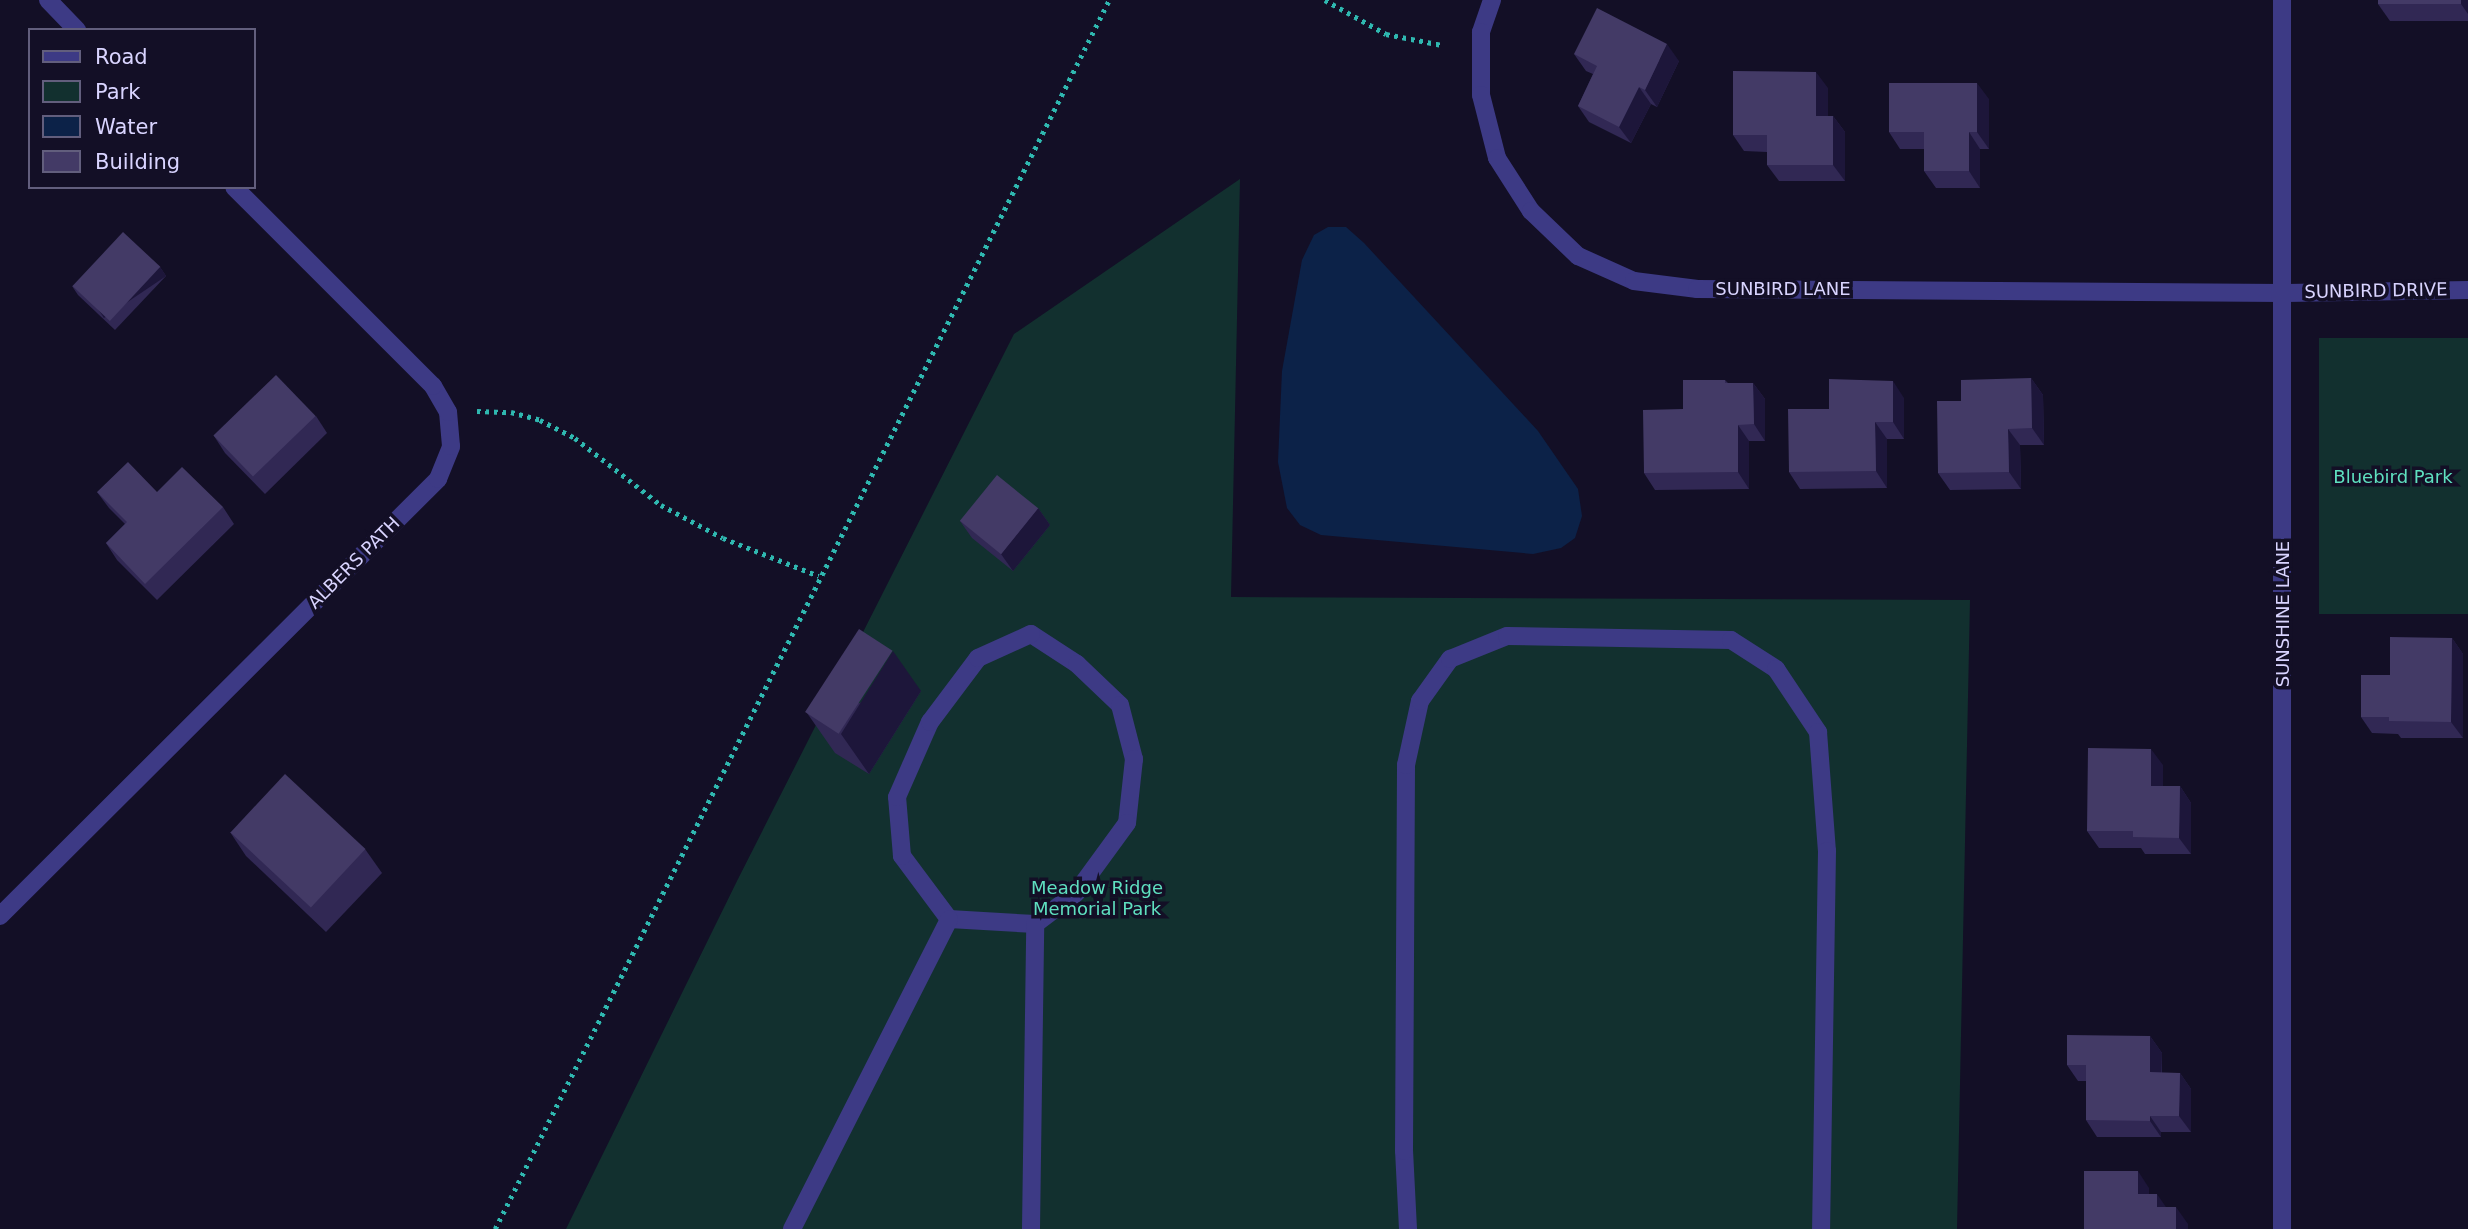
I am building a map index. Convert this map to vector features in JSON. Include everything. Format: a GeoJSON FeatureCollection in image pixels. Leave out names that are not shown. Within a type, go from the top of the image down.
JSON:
{"type":"FeatureCollection","features":[{"type":"Feature","properties":{"kind":"street"},"geometry":{"type":"LineString","coordinates":[[48,0],[75,28]]}},
{"type":"Feature","properties":{"kind":"street","name":"SUNBIRD LANE"},"geometry":{"type":"LineString","coordinates":[[1492,0],[1481,32],[1481,95],[1497,158],[1531,211],[1578,256],[1634,281],[1697,289],[2283,293]]}},
{"type":"Feature","properties":{"kind":"street","name":"SUNSHINE LANE"},"geometry":{"type":"LineString","coordinates":[[2282,1229],[2283,0]]}},
{"type":"Feature","properties":{"kind":"street"},"geometry":{"type":"LineString","coordinates":[[236,189],[433,386],[449,412]]}},
{"type":"Feature","properties":{"kind":"street","name":"SUNBIRD DRIVE"},"geometry":{"type":"LineString","coordinates":[[2283,293],[2468,290]]}},
{"type":"Feature","properties":{"kind":"street","name":"ALBERS PATH"},"geometry":{"type":"LineString","coordinates":[[0,916],[438,479],[451,446],[449,412]]}},
{"type":"Feature","properties":{"kind":"street"},"geometry":{"type":"LineString","coordinates":[[1031,634],[1077,664],[1120,705],[1134,759],[1127,822],[1076,893],[1035,924],[949,919],[902,856],[897,797],[930,722],[978,658],[1031,634]]}},
{"type":"Feature","properties":{"kind":"street"},"geometry":{"type":"LineString","coordinates":[[1408,1229],[1404,1151],[1406,765],[1420,701],[1450,659],[1507,636],[1731,640],[1776,669],[1818,732],[1827,851],[1821,1229]]}},
{"type":"Feature","properties":{"kind":"street"},"geometry":{"type":"LineString","coordinates":[[792,1229],[949,919]]}},
{"type":"Feature","properties":{"kind":"street"},"geometry":{"type":"LineString","coordinates":[[1031,1229],[1035,924]]}},
{"type":"Feature","properties":{"kind":"path"},"geometry":{"type":"LineString","coordinates":[[495,1229],[1109,0]]}},
{"type":"Feature","properties":{"kind":"path"},"geometry":{"type":"LineString","coordinates":[[1325,0],[1386,34],[1442,45]]}},
{"type":"Feature","properties":{"kind":"path"},"geometry":{"type":"LineString","coordinates":[[449,412],[511,412],[540,420],[575,438],[661,505],[723,538],[819,576]]}},
{"type":"Feature","properties":{"kind":"green space","name":"Meadow Ridge Memorial Park"},"geometry":{"type":"Polygon","coordinates":[[[1240,179],[1231,597],[1970,600],[1957,1229],[566,1229],[738,879],[1014,334],[1240,179]]]}},
{"type":"Feature","properties":{"kind":"green space","name":"Bluebird Park"},"geometry":{"type":"Polygon","coordinates":[[[2319,338],[2468,338],[2468,614],[2319,614],[2319,338]]]}},
{"type":"Feature","properties":{"kind":"water"},"geometry":{"type":"Polygon","coordinates":[[[1328,227],[1346,227],[1364,243],[1538,431],[1578,489],[1582,516],[1575,538],[1561,548],[1533,554],[1321,535],[1300,525],[1287,508],[1278,462],[1282,371],[1302,260],[1314,235],[1328,227]]]}},
{"type":"Feature","properties":{"kind":"building"},"geometry":{"type":"Polygon","coordinates":[[[2378,0],[2461,0],[2461,4],[2378,4],[2378,0]]]}},
{"type":"Feature","properties":{"kind":"building"},"geometry":{"type":"Polygon","coordinates":[[[1597,8],[1667,44],[1645,90],[1639,87],[1619,127],[1578,106],[1597,66],[1574,54],[1597,8]]]}},
{"type":"Feature","properties":{"kind":"building"},"geometry":{"type":"Polygon","coordinates":[[[1733,71],[1816,72],[1816,116],[1833,116],[1833,165],[1767,165],[1767,135],[1733,135],[1733,71]]]}},
{"type":"Feature","properties":{"kind":"building"},"geometry":{"type":"Polygon","coordinates":[[[1889,83],[1977,83],[1977,132],[1969,132],[1969,171],[1924,171],[1924,132],[1889,132],[1889,83]]]}},
{"type":"Feature","properties":{"kind":"building"},"geometry":{"type":"Polygon","coordinates":[[[123,232],[160,267],[110,321],[73,286],[123,232]]]}},
{"type":"Feature","properties":{"kind":"building"},"geometry":{"type":"Polygon","coordinates":[[[276,375],[316,416],[253,476],[213,435],[276,375]]]}},
{"type":"Feature","properties":{"kind":"building"},"geometry":{"type":"Polygon","coordinates":[[[2031,378],[2032,428],[2008,429],[2009,472],[1938,473],[1937,401],[1961,401],[1961,380],[2031,378]]]}},
{"type":"Feature","properties":{"kind":"building"},"geometry":{"type":"Polygon","coordinates":[[[1829,379],[1893,381],[1893,422],[1875,422],[1876,471],[1789,472],[1788,409],[1829,409],[1829,379]]]}},
{"type":"Feature","properties":{"kind":"building"},"geometry":{"type":"Polygon","coordinates":[[[1683,380],[1753,383],[1754,424],[1738,425],[1738,472],[1644,473],[1643,410],[1683,409],[1683,380]]]}},
{"type":"Feature","properties":{"kind":"building"},"geometry":{"type":"Polygon","coordinates":[[[128,462],[157,492],[182,467],[223,507],[145,584],[106,543],[127,522],[97,492],[128,462]]]}},
{"type":"Feature","properties":{"kind":"building"},"geometry":{"type":"Polygon","coordinates":[[[997,475],[1038,508],[1001,554],[960,521],[997,475]]]}},
{"type":"Feature","properties":{"kind":"building"},"geometry":{"type":"Polygon","coordinates":[[[859,629],[893,651],[839,734],[805,712],[859,629]]]}},
{"type":"Feature","properties":{"kind":"building"},"geometry":{"type":"Polygon","coordinates":[[[2390,637],[2452,638],[2451,722],[2389,721],[2389,717],[2361,717],[2361,675],[2390,675],[2390,637]]]}},
{"type":"Feature","properties":{"kind":"building"},"geometry":{"type":"Polygon","coordinates":[[[2088,748],[2151,749],[2151,786],[2180,786],[2179,838],[2133,837],[2133,831],[2087,831],[2088,748]]]}},
{"type":"Feature","properties":{"kind":"building"},"geometry":{"type":"Polygon","coordinates":[[[285,774],[365,849],[311,908],[230,833],[285,774]]]}},
{"type":"Feature","properties":{"kind":"building"},"geometry":{"type":"Polygon","coordinates":[[[2067,1035],[2150,1036],[2150,1072],[2180,1073],[2179,1116],[2150,1116],[2150,1121],[2086,1120],[2086,1065],[2067,1065],[2067,1035]]]}},
{"type":"Feature","properties":{"kind":"building"},"geometry":{"type":"Polygon","coordinates":[[[2084,1171],[2138,1171],[2138,1194],[2157,1194],[2157,1207],[2176,1207],[2176,1229],[2084,1229],[2084,1171]]]}}]}
